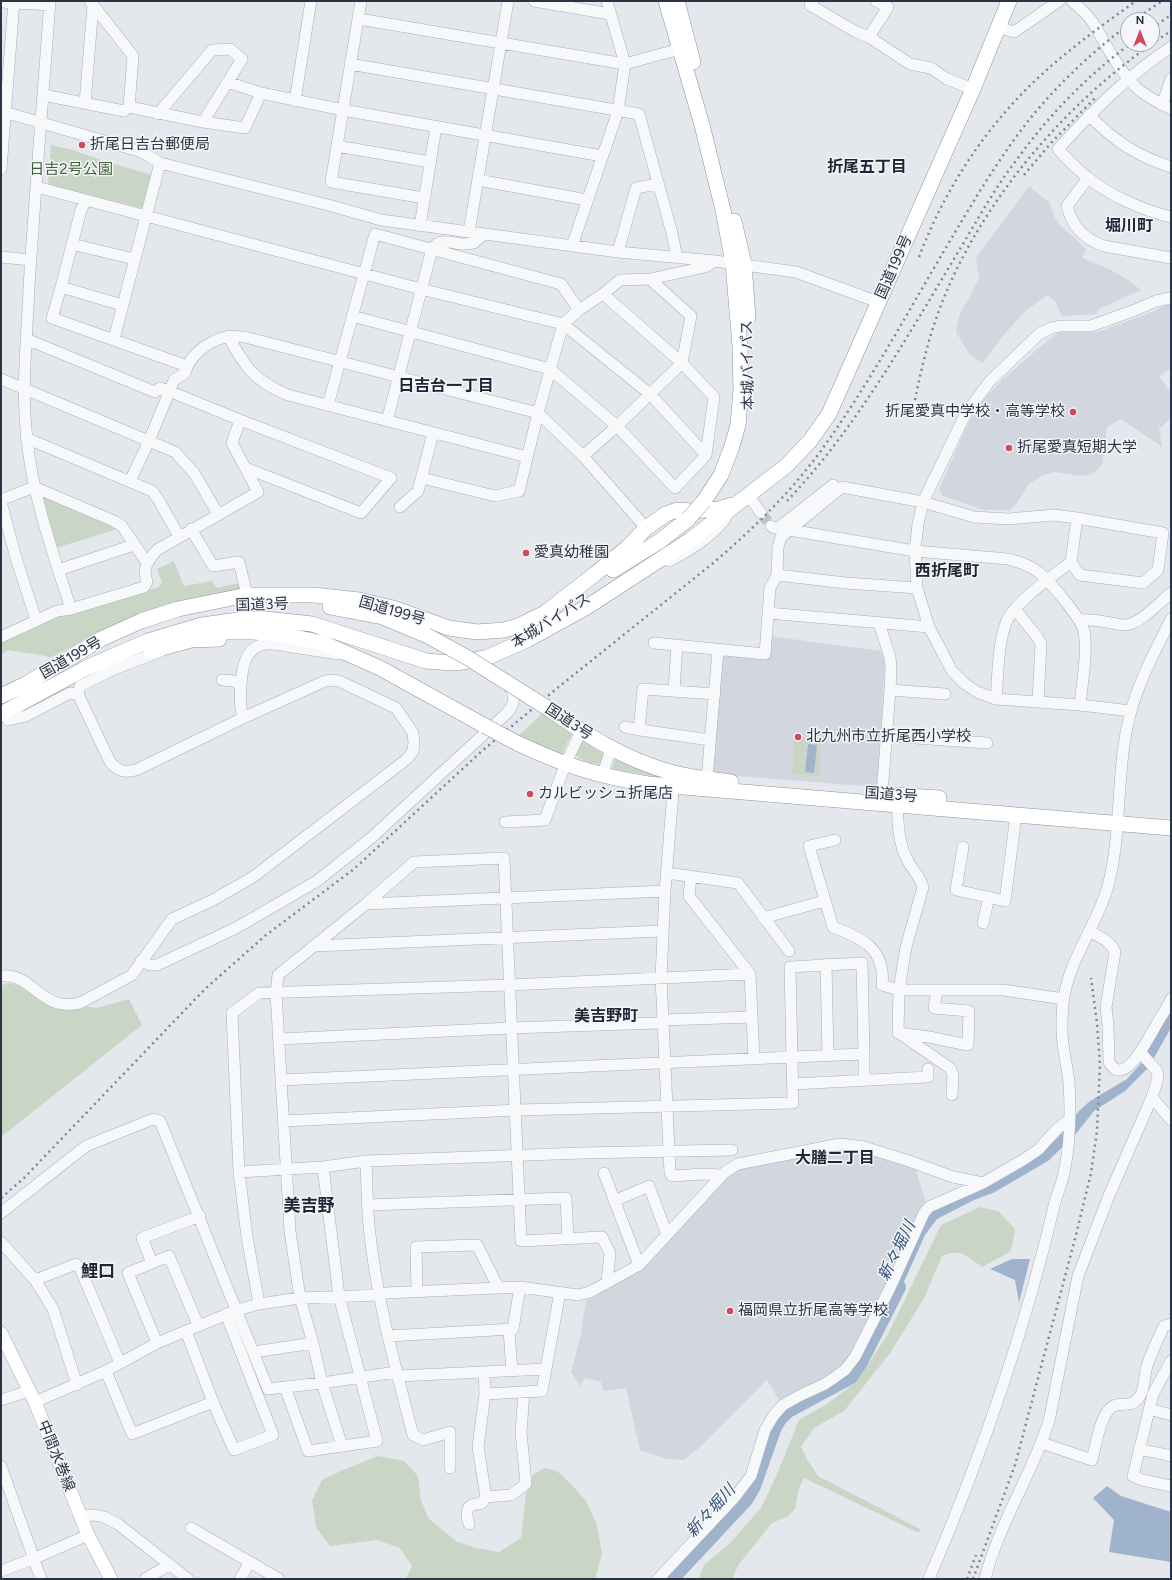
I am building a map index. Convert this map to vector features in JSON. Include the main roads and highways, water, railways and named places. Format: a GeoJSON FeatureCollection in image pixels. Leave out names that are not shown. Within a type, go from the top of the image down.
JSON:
{"type":"FeatureCollection","features":[{"type":"Feature","properties":{"kind":"highway","name":"本城バイパス"},"geometry":{"type":"LineString","coordinates":[[666,1],[684,48]]}},
{"type":"Feature","properties":{"kind":"highway","name":"本城バイパス"},"geometry":{"type":"LineString","coordinates":[[545,613],[660,540],[694,516],[710,501],[732,446],[738,425],[741,390],[738,264],[705,141],[684,48],[677,1]]}},
{"type":"Feature","properties":{"kind":"highway","name":"国道199号"},"geometry":{"type":"LineString","coordinates":[[148,641],[202,625],[240,620],[266,619],[312,624],[426,661],[452,663],[464,662],[488,657],[511,648],[558,623],[587,607],[690,540],[791,462],[799,454],[829,414],[973,89],[1009,1]]}},
{"type":"Feature","properties":{"kind":"highway","name":"国道199号"},"geometry":{"type":"LineString","coordinates":[[26,684],[101,639],[141,622],[178,609],[247,595],[314,595],[359,600],[393,608],[449,628],[477,632],[511,628],[545,613],[607,565],[628,547],[646,528],[671,512],[682,510],[694,516],[739,502]]}},
{"type":"Feature","properties":{"kind":"highway","name":"本城バイパス"},"geometry":{"type":"LineString","coordinates":[[488,657],[512,646],[664,549],[692,528],[694,516]]}},
{"type":"Feature","properties":{"kind":"highway","name":"国道3号"},"geometry":{"type":"LineString","coordinates":[[1,700],[26,684],[102,648],[145,629],[180,616],[223,607],[254,603],[311,604],[359,611],[383,617],[426,635],[468,658],[612,749],[654,767],[674,780],[706,779],[882,794],[898,800],[1016,815],[1161,820],[1171,828]]}},
{"type":"Feature","properties":{"kind":"highway"},"geometry":{"type":"LineString","coordinates":[[4,719],[112,666],[138,655],[185,641],[233,632],[259,624],[312,631],[413,658]]}},
{"type":"Feature","properties":{"kind":"highway","name":"国道3号"},"geometry":{"type":"LineString","coordinates":[[4,719],[86,668],[148,641],[213,631],[280,634],[323,643],[366,662],[517,743],[566,764],[602,776],[674,780],[1118,818]]}},
{"type":"Feature","properties":{"kind":"highway"},"geometry":{"type":"LineString","coordinates":[[185,641],[244,636],[300,642],[342,655],[380,671],[418,690]]}},
{"type":"Feature","properties":{"kind":"highway"},"geometry":{"type":"LineString","coordinates":[[1,696],[26,684]]}},
{"type":"Feature","properties":{"kind":"main road","name":"中間水巻線"},"geometry":{"type":"LineString","coordinates":[[1,1333],[32,1397],[88,1534],[111,1579]]}},
{"type":"Feature","properties":{"kind":"water"},"geometry":{"type":"Polygon","coordinates":[[[808,744],[817,745],[814,773],[805,772],[808,744]]]}},
{"type":"Feature","properties":{"kind":"water"},"geometry":{"type":"Polygon","coordinates":[[[1171,1008],[1171,1028],[1148,1068],[1125,1091],[1094,1111],[1075,1135],[1048,1161],[993,1193],[974,1200],[937,1219],[925,1235],[893,1306],[888,1303],[928,1213],[1026,1161],[1051,1144],[1063,1132],[1079,1111],[1090,1101],[1127,1079],[1143,1061],[1145,1051],[1171,1008]]]}},
{"type":"Feature","properties":{"kind":"water"},"geometry":{"type":"Polygon","coordinates":[[[1012,1259],[1030,1259],[1019,1303],[1015,1280],[990,1269],[1012,1259]]]}},
{"type":"Feature","properties":{"kind":"water"},"geometry":{"type":"Polygon","coordinates":[[[1107,1486],[1121,1496],[1171,1512],[1171,1562],[1109,1552],[1114,1520],[1093,1498],[1107,1486]]]}},
{"type":"Feature","properties":{"kind":"waterway","name":"新々堀川"},"geometry":{"type":"LineString","coordinates":[[672,1579],[746,1500],[754,1486],[775,1427],[780,1419],[788,1411],[851,1377],[861,1362],[899,1287]]}},
{"type":"Feature","properties":{"kind":"tunnel"},"geometry":{"type":"LineString","coordinates":[[761,513],[771,526]]}},
{"type":"Feature","properties":{"kind":"railway"},"geometry":{"type":"LineString","coordinates":[[919,257],[948,194],[986,135],[1001,117],[1029,86],[1058,60],[1089,35],[1136,1]]}},
{"type":"Feature","properties":{"kind":"railway"},"geometry":{"type":"LineString","coordinates":[[1146,12],[1162,1]]}},
{"type":"Feature","properties":{"kind":"railway"},"geometry":{"type":"LineString","coordinates":[[1160,23],[1171,15]]}},
{"type":"Feature","properties":{"kind":"railway"},"geometry":{"type":"LineString","coordinates":[[915,400],[927,347],[935,321],[963,256],[985,218],[1038,147],[1069,114],[1101,84],[1171,31]]}},
{"type":"Feature","properties":{"kind":"railway"},"geometry":{"type":"LineString","coordinates":[[1,1198],[23,1179],[205,989],[266,935],[354,869],[482,751],[561,685],[712,564],[783,497],[820,452],[857,398],[974,201],[1019,133],[1063,82],[1088,58],[1120,32]]}},
{"type":"Feature","properties":{"kind":"railway"},"geometry":{"type":"LineString","coordinates":[[787,501],[813,472],[860,410],[903,344],[982,211],[1010,168],[1056,111],[1099,69],[1120,52]]}},
{"type":"Feature","properties":{"kind":"railway"},"geometry":{"type":"LineString","coordinates":[[1024,175],[1051,143],[1097,96]]}},
{"type":"Feature","properties":{"kind":"railway"},"geometry":{"type":"LineString","coordinates":[[973,1579],[1015,1465],[1091,1173],[1097,1131],[1100,1065],[1097,1023],[1091,978]]}},
{"type":"Feature","properties":{"kind":"railway"},"geometry":{"type":"LineString","coordinates":[[967,1579],[976,1555]]}},
{"type":"Feature","properties":{"kind":"place","name":"折尾日吉台郵便局"},"geometry":{"type":"Point","coordinates":[82,145]}},
{"type":"Feature","properties":{"kind":"place","name":"折尾愛真中学校・高等学校"},"geometry":{"type":"Point","coordinates":[1073,412]}},
{"type":"Feature","properties":{"kind":"place","name":"折尾愛真短期大学"},"geometry":{"type":"Point","coordinates":[1009,448]}},
{"type":"Feature","properties":{"kind":"place","name":"愛真幼稚園"},"geometry":{"type":"Point","coordinates":[526,553]}},
{"type":"Feature","properties":{"kind":"place","name":"北九州市立折尾西小学校"},"geometry":{"type":"Point","coordinates":[798,737]}},
{"type":"Feature","properties":{"kind":"place","name":"カルビッシュ折尾店"},"geometry":{"type":"Point","coordinates":[530,794]}},
{"type":"Feature","properties":{"kind":"place","name":"福岡県立折尾高等学校"},"geometry":{"type":"Point","coordinates":[730,1311]}},
{"type":"Feature","properties":{"kind":"district","name":"折尾五丁目"},"geometry":{"type":"Point","coordinates":[867,167]}},
{"type":"Feature","properties":{"kind":"district","name":"堀川町"},"geometry":{"type":"Point","coordinates":[1129,226]}},
{"type":"Feature","properties":{"kind":"district","name":"日吉台一丁目"},"geometry":{"type":"Point","coordinates":[446,386]}},
{"type":"Feature","properties":{"kind":"district","name":"西折尾町"},"geometry":{"type":"Point","coordinates":[947,571]}},
{"type":"Feature","properties":{"kind":"district","name":"美吉野町"},"geometry":{"type":"Point","coordinates":[606,1016]}},
{"type":"Feature","properties":{"kind":"district","name":"大膳二丁目"},"geometry":{"type":"Point","coordinates":[835,1158]}},
{"type":"Feature","properties":{"kind":"district","name":"美吉野"},"geometry":{"type":"Point","coordinates":[309,1206]}},
{"type":"Feature","properties":{"kind":"district","name":"鯉口"},"geometry":{"type":"Point","coordinates":[98,1272]}},
{"type":"Feature","properties":{"kind":"park label","name":"日吉2号公園"},"geometry":{"type":"Point","coordinates":[71,170]}}]}
